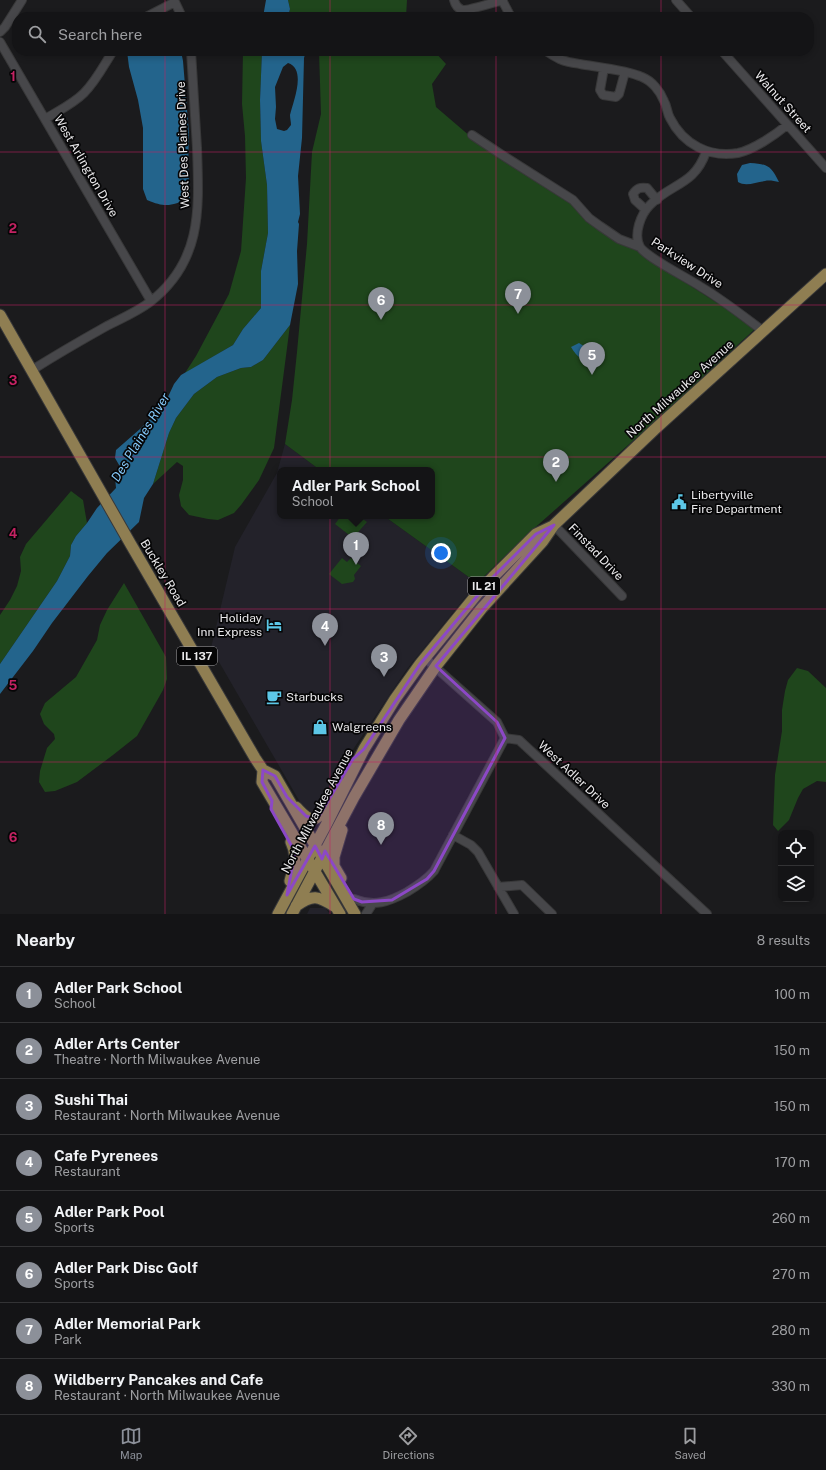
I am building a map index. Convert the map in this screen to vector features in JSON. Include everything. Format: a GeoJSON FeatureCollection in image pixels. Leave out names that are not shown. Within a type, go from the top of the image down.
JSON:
{"type":"FeatureCollection","features":[{"type":"Feature","properties":{"kind":"main road","name":"North Milwaukee Avenue"},"geometry":{"type":"LineString","coordinates":[[294,910],[340,822],[399,720],[436,666],[482,608],[543,541],[554,525],[654,430],[826,274]]}},
{"type":"Feature","properties":{"kind":"main road","name":"Buckley Road"},"geometry":{"type":"LineString","coordinates":[[0,315],[130,543],[263,770],[275,776],[322,858]]}},
{"type":"Feature","properties":{"kind":"main road","name":"North Milwaukee Avenue"},"geometry":{"type":"LineString","coordinates":[[278,914],[315,846],[364,749],[397,696],[425,658],[477,594],[536,534],[554,525]]}},
{"type":"Feature","properties":{"kind":"main road"},"geometry":{"type":"LineString","coordinates":[[287,797],[306,816],[314,819],[319,816],[323,812],[353,759],[364,749]]}},
{"type":"Feature","properties":{"kind":"main road","name":"IL 137"},"geometry":{"type":"LineString","coordinates":[[263,770],[262,782],[338,911]]}},
{"type":"Feature","properties":{"kind":"main road"},"geometry":{"type":"LineString","coordinates":[[272,800],[271,809],[292,844],[295,852],[296,861],[287,895]]}},
{"type":"Feature","properties":{"kind":"main road"},"geometry":{"type":"LineString","coordinates":[[340,822],[343,827],[334,857],[334,866],[364,914]]}},
{"type":"Feature","properties":{"kind":"main road","name":"IL 137"},"geometry":{"type":"LineString","coordinates":[[322,858],[355,914]]}},
{"type":"Feature","properties":{"kind":"main road"},"geometry":{"type":"LineString","coordinates":[[294,910],[305,900],[314,897],[321,898],[338,911]]}},
{"type":"Feature","properties":{"kind":"street"},"geometry":{"type":"LineString","coordinates":[[14,12],[22,0]]}},
{"type":"Feature","properties":{"kind":"street"},"geometry":{"type":"LineString","coordinates":[[454,0],[455,5],[458,8],[465,10],[502,0],[508,12]]}},
{"type":"Feature","properties":{"kind":"street"},"geometry":{"type":"LineString","coordinates":[[676,0],[687,12]]}},
{"type":"Feature","properties":{"kind":"street"},"geometry":{"type":"LineString","coordinates":[[155,12],[174,1],[180,12]]}},
{"type":"Feature","properties":{"kind":"street"},"geometry":{"type":"LineString","coordinates":[[0,32],[12,16]]}},
{"type":"Feature","properties":{"kind":"street","name":"West Arlington Drive"},"geometry":{"type":"LineString","coordinates":[[0,42],[151,301]]}},
{"type":"Feature","properties":{"kind":"street"},"geometry":{"type":"LineString","coordinates":[[45,119],[83,94],[91,85],[110,56]]}},
{"type":"Feature","properties":{"kind":"street","name":"West Des Plaines Drive"},"geometry":{"type":"LineString","coordinates":[[32,370],[151,301],[169,285],[182,267],[190,247],[197,218],[198,177],[191,56]]}},
{"type":"Feature","properties":{"kind":"street"},"geometry":{"type":"LineString","coordinates":[[555,56],[563,60],[642,76],[654,84],[664,100],[669,117],[680,133],[686,140],[706,152],[722,154],[739,153],[765,142],[787,125]]}},
{"type":"Feature","properties":{"kind":"street","name":"Walnut Street"},"geometry":{"type":"LineString","coordinates":[[726,56],[826,168]]}},
{"type":"Feature","properties":{"kind":"street"},"geometry":{"type":"LineString","coordinates":[[604,68],[600,90],[603,95],[609,97],[616,96],[618,94],[625,72]]}},
{"type":"Feature","properties":{"kind":"street"},"geometry":{"type":"LineString","coordinates":[[472,135],[499,154],[572,200],[589,218],[619,239],[640,247]]}},
{"type":"Feature","properties":{"kind":"street","name":"Parkview Drive"},"geometry":{"type":"LineString","coordinates":[[706,152],[702,163],[694,173],[682,184],[657,200],[646,210],[643,214],[638,230],[638,242],[644,252],[726,303],[763,331]]}},
{"type":"Feature","properties":{"kind":"street"},"geometry":{"type":"LineString","coordinates":[[646,210],[634,200],[633,194],[636,190],[641,187],[647,188],[657,200]]}},
{"type":"Feature","properties":{"kind":"street","name":"Finstad Drive"},"geometry":{"type":"LineString","coordinates":[[554,525],[622,596]]}},
{"type":"Feature","properties":{"kind":"street"},"geometry":{"type":"LineString","coordinates":[[354,899],[362,902],[373,903],[392,900],[427,878],[434,870],[505,738],[497,722],[436,666],[425,658]]}},
{"type":"Feature","properties":{"kind":"street","name":"West Adler Drive"},"geometry":{"type":"LineString","coordinates":[[505,738],[519,740],[707,914]]}},
{"type":"Feature","properties":{"kind":"street"},"geometry":{"type":"LineString","coordinates":[[453,835],[471,845],[478,852],[514,914]]}},
{"type":"Feature","properties":{"kind":"street"},"geometry":{"type":"LineString","coordinates":[[498,887],[522,885],[552,914]]}},
{"type":"Feature","properties":{"kind":"street"},"geometry":{"type":"LineString","coordinates":[[364,914],[373,903]]}},
{"type":"Feature","properties":{"kind":"highlighted area"},"geometry":{"type":"Polygon","coordinates":[[[554,525],[436,666],[497,722],[505,738],[434,871],[427,879],[392,900],[362,902],[354,899],[325,851],[322,859],[315,846],[287,895],[295,852],[271,809],[272,801],[262,782],[263,770],[275,776],[287,797],[306,816],[315,819],[319,816],[353,759],[364,749],[420,664],[493,577],[536,534],[554,525]]]}},
{"type":"Feature","properties":{"kind":"shaded area"},"geometry":{"type":"Polygon","coordinates":[[[285,444],[316,467],[279,467],[285,444]]]}},
{"type":"Feature","properties":{"kind":"shaded area"},"geometry":{"type":"Polygon","coordinates":[[[277,473],[277,519],[388,519],[477,583],[407,669],[354,748],[321,809],[314,813],[304,809],[211,648],[235,547],[277,473]]]}},
{"type":"Feature","properties":{"kind":"shaded area"},"geometry":{"type":"Polygon","coordinates":[[[310,908],[325,908],[330,914],[307,914],[310,908]]]}},
{"type":"Feature","properties":{"kind":"green space"},"geometry":{"type":"Polygon","coordinates":[[[288,0],[407,0],[406,12],[289,12],[288,0]]]}},
{"type":"Feature","properties":{"kind":"green space"},"geometry":{"type":"Polygon","coordinates":[[[243,56],[262,56],[260,100],[261,141],[267,185],[268,233],[261,271],[261,308],[243,329],[233,345],[185,373],[196,356],[229,294],[241,251],[246,178],[245,136],[242,104],[243,56]]]}},
{"type":"Feature","properties":{"kind":"green space"},"geometry":{"type":"Polygon","coordinates":[[[319,56],[439,56],[446,64],[432,84],[436,107],[471,137],[571,200],[655,263],[756,328],[644,431],[530,532],[477,583],[388,519],[435,519],[435,467],[316,467],[285,444],[292,400],[307,244],[312,152],[321,114],[319,56]]]}},
{"type":"Feature","properties":{"kind":"green space"},"geometry":{"type":"Polygon","coordinates":[[[290,325],[274,448],[259,480],[234,513],[218,520],[189,515],[181,506],[179,495],[183,480],[183,466],[177,462],[153,484],[169,433],[176,418],[194,394],[217,377],[241,368],[251,367],[263,360],[290,325]]]}},
{"type":"Feature","properties":{"kind":"green space"},"geometry":{"type":"Polygon","coordinates":[[[71,491],[83,500],[87,523],[76,536],[71,545],[70,556],[57,581],[0,664],[0,615],[17,586],[21,571],[20,557],[26,544],[71,491]]]}},
{"type":"Feature","properties":{"kind":"green space"},"geometry":{"type":"Polygon","coordinates":[[[339,519],[363,519],[367,522],[353,538],[335,524],[339,519]]]}},
{"type":"Feature","properties":{"kind":"green space"},"geometry":{"type":"Polygon","coordinates":[[[342,558],[347,562],[351,558],[361,566],[354,575],[355,579],[353,582],[342,584],[329,574],[342,558]]]}},
{"type":"Feature","properties":{"kind":"green space"},"geometry":{"type":"Polygon","coordinates":[[[124,583],[166,657],[167,679],[163,690],[137,736],[77,782],[55,791],[45,792],[39,782],[40,771],[47,748],[55,739],[54,734],[44,724],[40,714],[45,703],[76,677],[97,640],[100,625],[107,610],[124,583]]]}},
{"type":"Feature","properties":{"kind":"green space"},"geometry":{"type":"Polygon","coordinates":[[[797,668],[808,671],[826,688],[826,782],[817,781],[803,789],[789,820],[778,831],[773,825],[775,775],[782,731],[782,710],[788,680],[797,668]]]}},
{"type":"Feature","properties":{"kind":"water"},"geometry":{"type":"Polygon","coordinates":[[[266,0],[288,0],[289,12],[264,12],[266,0]]]}},
{"type":"Feature","properties":{"kind":"water"},"geometry":{"type":"Polygon","coordinates":[[[128,56],[182,56],[189,134],[188,165],[190,198],[178,203],[164,205],[147,200],[143,189],[143,128],[138,100],[128,56]]]}},
{"type":"Feature","properties":{"kind":"water","name":"Des Plaines River"},"geometry":{"type":"Polygon","coordinates":[[[262,56],[305,56],[302,138],[298,176],[300,214],[298,222],[297,251],[298,284],[290,325],[263,360],[251,367],[241,368],[217,377],[194,394],[176,418],[169,433],[153,484],[144,498],[139,522],[107,553],[88,576],[0,694],[0,664],[57,581],[70,556],[71,545],[76,536],[97,508],[116,488],[115,477],[117,471],[122,470],[115,458],[116,450],[155,414],[167,399],[174,384],[181,375],[233,345],[243,329],[261,308],[261,271],[268,233],[267,185],[261,141],[260,100],[262,56]],[[288,63],[283,67],[275,87],[275,119],[277,129],[284,131],[291,125],[290,115],[296,94],[298,79],[294,66],[288,63]]]}},
{"type":"Feature","properties":{"kind":"water"},"geometry":{"type":"Polygon","coordinates":[[[750,163],[765,165],[774,172],[779,182],[768,181],[744,184],[738,182],[737,174],[742,165],[750,163]]]}},
{"type":"Feature","properties":{"kind":"water"},"geometry":{"type":"Polygon","coordinates":[[[579,343],[596,354],[596,363],[588,362],[576,354],[571,347],[579,343]]]}},
{"type":"Feature","properties":{"kind":"place","name":"Adler Memorial Park"},"geometry":{"type":"Point","coordinates":[518,314]}},
{"type":"Feature","properties":{"kind":"place","name":"Adler Park Disc Golf"},"geometry":{"type":"Point","coordinates":[381,320]}},
{"type":"Feature","properties":{"kind":"place","name":"Adler Park Pool"},"geometry":{"type":"Point","coordinates":[592,375]}},
{"type":"Feature","properties":{"kind":"place","name":"Adler Arts Center"},"geometry":{"type":"Point","coordinates":[556,482]}},
{"type":"Feature","properties":{"kind":"place","name":"Libertyville Fire Department"},"geometry":{"type":"Point","coordinates":[679,502]}},
{"type":"Feature","properties":{"kind":"place","name":"Adler Park School"},"geometry":{"type":"Point","coordinates":[356,565]}},
{"type":"Feature","properties":{"kind":"place","name":"Holiday Inn Express"},"geometry":{"type":"Point","coordinates":[274,625]}},
{"type":"Feature","properties":{"kind":"place","name":"Cafe Pyrenees"},"geometry":{"type":"Point","coordinates":[325,646]}},
{"type":"Feature","properties":{"kind":"place","name":"Sushi Thai"},"geometry":{"type":"Point","coordinates":[384,677]}},
{"type":"Feature","properties":{"kind":"place","name":"Starbucks"},"geometry":{"type":"Point","coordinates":[274,697]}},
{"type":"Feature","properties":{"kind":"place","name":"Walgreens"},"geometry":{"type":"Point","coordinates":[320,727]}},
{"type":"Feature","properties":{"kind":"place","name":"Wildberry Pancakes and Cafe"},"geometry":{"type":"Point","coordinates":[381,845]}}]}
